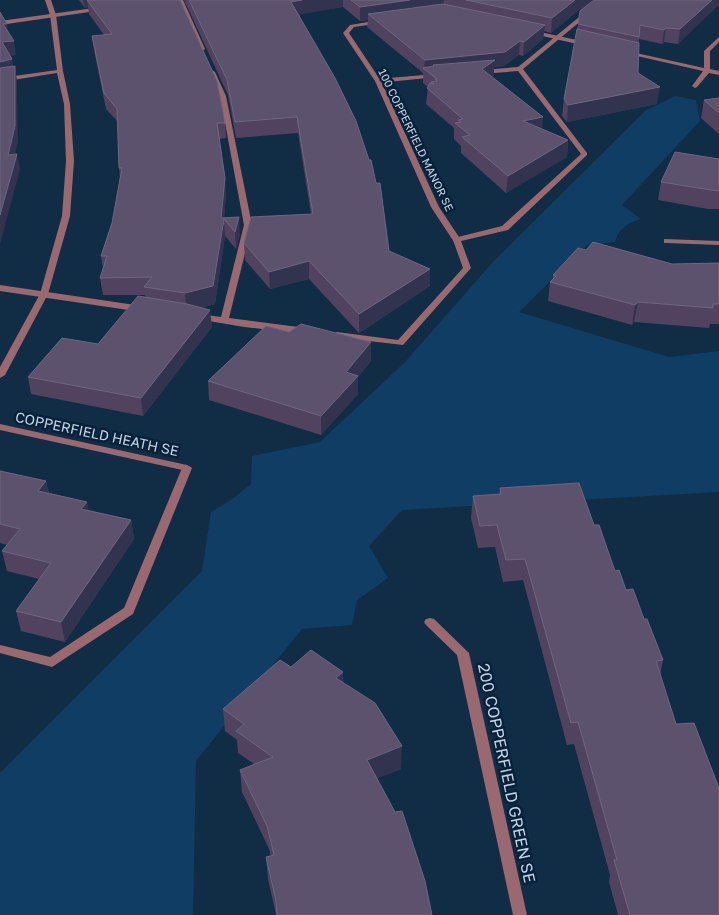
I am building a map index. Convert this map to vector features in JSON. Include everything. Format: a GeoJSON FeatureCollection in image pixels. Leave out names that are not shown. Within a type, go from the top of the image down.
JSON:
{"type":"FeatureCollection","features":[{"type":"Feature","properties":{"kind":"street"},"geometry":{"type":"LineString","coordinates":[[0,375],[44,294],[66,216],[70,170],[67,104],[60,71],[53,15],[48,0]]}},
{"type":"Feature","properties":{"kind":"street"},"geometry":{"type":"LineString","coordinates":[[180,0],[223,96],[248,225],[224,321]]}},
{"type":"Feature","properties":{"kind":"street"},"geometry":{"type":"LineString","coordinates":[[473,73],[520,69],[603,0]]}},
{"type":"Feature","properties":{"kind":"street"},"geometry":{"type":"LineString","coordinates":[[0,23],[110,8]]}},
{"type":"Feature","properties":{"kind":"street","name":"100 COPPERFIELD MANOR SE"},"geometry":{"type":"LineString","coordinates":[[331,334],[400,343],[467,268],[457,240],[435,207],[378,81],[346,33],[352,26],[388,21]]}},
{"type":"Feature","properties":{"kind":"street"},"geometry":{"type":"LineString","coordinates":[[528,32],[594,46]]}},
{"type":"Feature","properties":{"kind":"street"},"geometry":{"type":"LineString","coordinates":[[707,71],[707,51],[719,40]]}},
{"type":"Feature","properties":{"kind":"street"},"geometry":{"type":"LineString","coordinates":[[622,52],[719,73]]}},
{"type":"Feature","properties":{"kind":"street"},"geometry":{"type":"LineString","coordinates":[[695,86],[707,71],[719,67]]}},
{"type":"Feature","properties":{"kind":"street"},"geometry":{"type":"LineString","coordinates":[[457,240],[505,228],[585,154],[520,69]]}},
{"type":"Feature","properties":{"kind":"street"},"geometry":{"type":"LineString","coordinates":[[0,80],[60,71]]}},
{"type":"Feature","properties":{"kind":"street"},"geometry":{"type":"LineString","coordinates":[[378,81],[444,75]]}},
{"type":"Feature","properties":{"kind":"street"},"geometry":{"type":"LineString","coordinates":[[667,241],[719,242]]}},
{"type":"Feature","properties":{"kind":"street"},"geometry":{"type":"LineString","coordinates":[[0,288],[148,309]]}},
{"type":"Feature","properties":{"kind":"street"},"geometry":{"type":"LineString","coordinates":[[186,315],[312,332]]}},
{"type":"Feature","properties":{"kind":"street","name":"COPPERFIELD HEATH SE"},"geometry":{"type":"LineString","coordinates":[[0,427],[187,468],[129,611],[52,662],[0,649]]}},
{"type":"Feature","properties":{"kind":"street","name":"200 COPPERFIELD GREEN SE"},"geometry":{"type":"LineString","coordinates":[[430,622],[463,653],[520,915]]}},
{"type":"Feature","properties":{"kind":"shaded area"},"geometry":{"type":"Polygon","coordinates":[[[675,96],[696,100],[700,121],[622,205],[641,219],[632,222],[621,230],[615,242],[587,245],[519,312],[669,357],[719,351],[719,492],[402,510],[369,546],[388,578],[357,600],[352,625],[302,629],[196,761],[193,915],[0,915],[0,773],[202,571],[211,512],[231,500],[251,484],[252,456],[320,442],[405,362],[493,262],[645,111],[675,96]]]}},
{"type":"Feature","properties":{"kind":"building"},"geometry":{"type":"Polygon","coordinates":[[[87,0],[180,0],[217,81],[225,123],[217,123],[225,178],[221,218],[239,217],[235,232],[224,219],[213,286],[185,293],[144,287],[152,277],[100,278],[107,256],[101,256],[112,223],[122,168],[119,168],[117,109],[104,93],[92,36],[112,34],[87,0]]]}},
{"type":"Feature","properties":{"kind":"building"},"geometry":{"type":"Polygon","coordinates":[[[189,0],[302,0],[291,2],[335,78],[356,121],[369,160],[371,160],[376,183],[380,183],[389,251],[430,269],[359,314],[309,261],[269,272],[244,243],[251,217],[313,214],[297,117],[235,122],[227,80],[189,0]]]}},
{"type":"Feature","properties":{"kind":"building"},"geometry":{"type":"Polygon","coordinates":[[[351,0],[410,0],[360,7],[351,0]]]}},
{"type":"Feature","properties":{"kind":"building"},"geometry":{"type":"Polygon","coordinates":[[[466,0],[575,0],[552,18],[466,0]]]}},
{"type":"Feature","properties":{"kind":"building"},"geometry":{"type":"Polygon","coordinates":[[[594,0],[712,0],[680,29],[666,28],[664,30],[640,25],[639,37],[578,24],[580,11],[594,0]]]}},
{"type":"Feature","properties":{"kind":"building"},"geometry":{"type":"Polygon","coordinates":[[[443,4],[545,25],[524,42],[520,41],[505,52],[425,60],[368,14],[443,4]]]}},
{"type":"Feature","properties":{"kind":"building"},"geometry":{"type":"Polygon","coordinates":[[[0,12],[7,24],[3,24],[14,41],[2,42],[12,59],[0,62],[0,12]]]}},
{"type":"Feature","properties":{"kind":"building"},"geometry":{"type":"Polygon","coordinates":[[[577,29],[639,43],[638,73],[660,87],[568,105],[564,99],[577,29]]]}},
{"type":"Feature","properties":{"kind":"building"},"geometry":{"type":"Polygon","coordinates":[[[495,60],[482,69],[543,117],[523,121],[568,140],[508,176],[462,137],[470,135],[455,123],[461,122],[458,120],[463,119],[427,88],[430,83],[434,84],[431,82],[437,81],[435,79],[437,79],[423,68],[433,65],[495,60]]]}},
{"type":"Feature","properties":{"kind":"building"},"geometry":{"type":"Polygon","coordinates":[[[15,66],[15,126],[8,155],[17,154],[0,215],[0,68],[15,66]]]}},
{"type":"Feature","properties":{"kind":"building"},"geometry":{"type":"Polygon","coordinates":[[[719,98],[719,113],[704,100],[719,98]]]}},
{"type":"Feature","properties":{"kind":"building"},"geometry":{"type":"Polygon","coordinates":[[[675,152],[719,159],[719,191],[661,182],[675,152]]]}},
{"type":"Feature","properties":{"kind":"building"},"geometry":{"type":"Polygon","coordinates":[[[593,242],[672,264],[719,263],[719,304],[713,304],[713,308],[638,302],[635,305],[550,282],[556,276],[553,275],[578,248],[586,250],[593,242]]]}},
{"type":"Feature","properties":{"kind":"building"},"geometry":{"type":"Polygon","coordinates":[[[138,296],[210,310],[141,398],[28,377],[62,338],[98,344],[138,296]]]}},
{"type":"Feature","properties":{"kind":"building"},"geometry":{"type":"Polygon","coordinates":[[[301,324],[371,342],[346,372],[358,376],[321,416],[208,381],[266,326],[289,332],[301,324]]]}},
{"type":"Feature","properties":{"kind":"building"},"geometry":{"type":"Polygon","coordinates":[[[0,471],[46,481],[38,491],[87,502],[81,509],[131,520],[61,622],[16,611],[51,563],[2,551],[20,529],[0,524],[0,471]]]}},
{"type":"Feature","properties":{"kind":"building"},"geometry":{"type":"Polygon","coordinates":[[[579,483],[594,525],[599,525],[615,571],[619,570],[626,590],[633,589],[644,619],[647,619],[663,660],[656,661],[676,724],[694,723],[719,788],[719,915],[630,915],[614,860],[617,860],[578,722],[571,723],[525,559],[506,560],[497,525],[480,526],[473,496],[501,494],[500,488],[579,483]]]}},
{"type":"Feature","properties":{"kind":"building"},"geometry":{"type":"Polygon","coordinates":[[[311,650],[343,672],[336,678],[375,703],[402,746],[367,760],[395,812],[402,811],[425,881],[432,915],[277,915],[276,901],[266,857],[274,855],[267,826],[240,770],[273,757],[236,731],[244,724],[223,709],[280,660],[291,667],[311,650]]]}}]}
